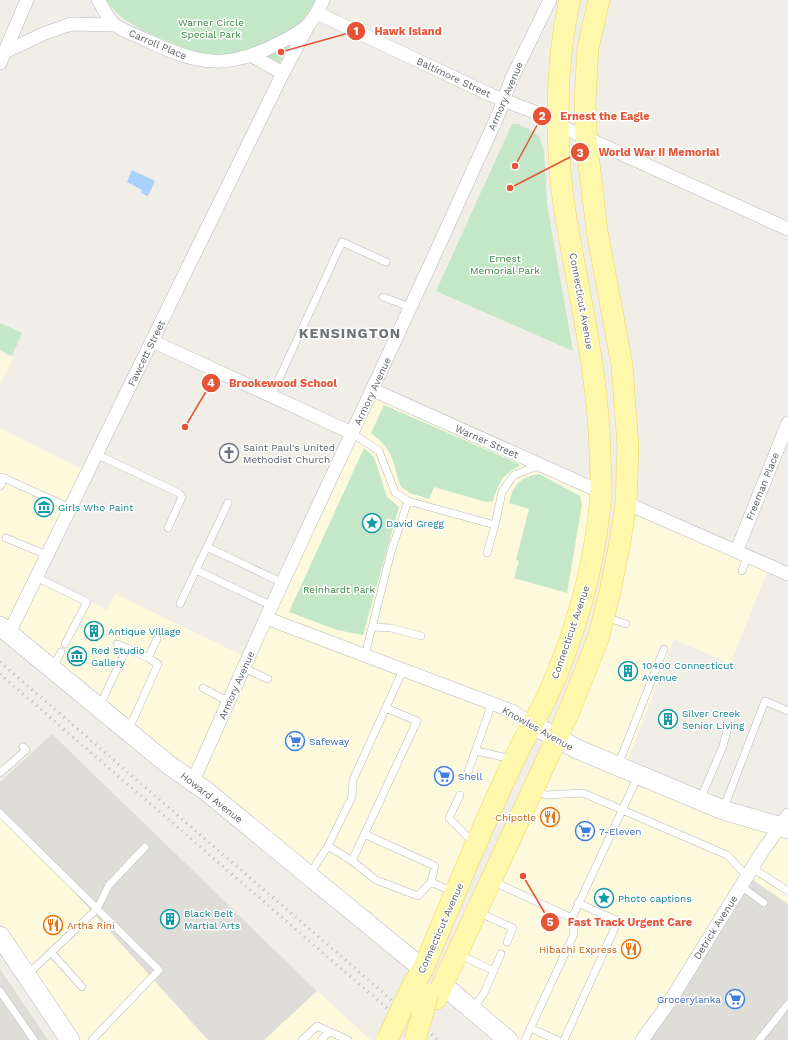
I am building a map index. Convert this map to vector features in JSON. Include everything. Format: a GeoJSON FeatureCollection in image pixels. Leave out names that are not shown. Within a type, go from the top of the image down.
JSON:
{"type":"FeatureCollection","features":[{"type":"Feature","properties":{"kind":"main road","name":"Connecticut Avenue"},"geometry":{"type":"LineString","coordinates":[[429,986],[439,976],[439,964],[453,901],[514,760],[546,698],[574,626],[586,586],[592,556],[601,492],[597,388],[565,210],[559,153],[560,84],[570,0]]}},
{"type":"Feature","properties":{"kind":"main road","name":"Connecticut Avenue"},"geometry":{"type":"LineString","coordinates":[[387,1040],[429,986],[458,953],[490,880],[558,738],[598,640],[610,592],[626,503],[628,447],[622,365],[597,231],[586,138],[585,100],[588,48],[599,0]]}},
{"type":"Feature","properties":{"kind":"main road"},"geometry":{"type":"LineString","coordinates":[[416,1040],[429,986]]}},
{"type":"Feature","properties":{"kind":"street"},"geometry":{"type":"LineString","coordinates":[[3,57],[27,0]]}},
{"type":"Feature","properties":{"kind":"street"},"geometry":{"type":"LineString","coordinates":[[98,0],[114,25]]}},
{"type":"Feature","properties":{"kind":"street","name":"Carroll Place"},"geometry":{"type":"LineString","coordinates":[[3,57],[60,27],[73,24],[114,25],[174,53],[197,60],[229,61],[252,56],[307,28],[318,12],[323,0]]}},
{"type":"Feature","properties":{"kind":"street","name":"Armory Avenue"},"geometry":{"type":"LineString","coordinates":[[193,781],[269,612],[373,390],[504,100],[511,80],[550,0]]}},
{"type":"Feature","properties":{"kind":"street","name":"Baltimore Street"},"geometry":{"type":"LineString","coordinates":[[318,12],[504,100],[537,112],[560,126],[788,229]]}},
{"type":"Feature","properties":{"kind":"street","name":"Fawcett Street"},"geometry":{"type":"LineString","coordinates":[[4,630],[36,577],[283,73],[307,28]]}},
{"type":"Feature","properties":{"kind":"street"},"geometry":{"type":"LineString","coordinates":[[252,56],[283,73]]}},
{"type":"Feature","properties":{"kind":"street"},"geometry":{"type":"LineString","coordinates":[[152,341],[352,433]]}},
{"type":"Feature","properties":{"kind":"street","name":"Warner Street"},"geometry":{"type":"LineString","coordinates":[[373,390],[601,492]]}},
{"type":"Feature","properties":{"kind":"street","name":"Freeman Place"},"geometry":{"type":"LineString","coordinates":[[742,553],[788,423]]}},
{"type":"Feature","properties":{"kind":"street"},"geometry":{"type":"LineString","coordinates":[[626,503],[788,574]]}},
{"type":"Feature","properties":{"kind":"street","name":"Knowles Avenue"},"geometry":{"type":"LineString","coordinates":[[269,612],[365,655],[512,711],[577,749],[723,810],[785,823]]}},
{"type":"Feature","properties":{"kind":"street","name":"Howard Avenue"},"geometry":{"type":"LineString","coordinates":[[4,630],[126,730],[193,781],[309,876],[429,986],[472,1011],[508,1040]]}},
{"type":"Feature","properties":{"kind":"street","name":"Detrick Avenue"},"geometry":{"type":"LineString","coordinates":[[642,1040],[670,1001],[746,876],[785,823]]}},
{"type":"Feature","properties":{"kind":"street"},"geometry":{"type":"LineString","coordinates":[[0,936],[70,1040]]}},
{"type":"Feature","properties":{"kind":"lane"},"geometry":{"type":"LineString","coordinates":[[271,396],[342,242],[386,262]]}},
{"type":"Feature","properties":{"kind":"lane"},"geometry":{"type":"LineString","coordinates":[[383,297],[410,307]]}},
{"type":"Feature","properties":{"kind":"lane"},"geometry":{"type":"LineString","coordinates":[[352,433],[379,451],[395,492],[408,500],[495,525]]}},
{"type":"Feature","properties":{"kind":"lane"},"geometry":{"type":"LineString","coordinates":[[96,454],[179,493],[182,497],[181,502],[168,528]]}},
{"type":"Feature","properties":{"kind":"lane"},"geometry":{"type":"LineString","coordinates":[[487,553],[502,492],[514,475],[540,465]]}},
{"type":"Feature","properties":{"kind":"lane"},"geometry":{"type":"LineString","coordinates":[[0,486],[2,478],[70,508]]}},
{"type":"Feature","properties":{"kind":"lane"},"geometry":{"type":"LineString","coordinates":[[365,655],[391,552],[408,500]]}},
{"type":"Feature","properties":{"kind":"lane"},"geometry":{"type":"LineString","coordinates":[[180,604],[228,503]]}},
{"type":"Feature","properties":{"kind":"lane"},"geometry":{"type":"LineString","coordinates":[[6,538],[47,555]]}},
{"type":"Feature","properties":{"kind":"lane"},"geometry":{"type":"LineString","coordinates":[[207,547],[283,583]]}},
{"type":"Feature","properties":{"kind":"lane"},"geometry":{"type":"LineString","coordinates":[[742,553],[742,571]]}},
{"type":"Feature","properties":{"kind":"lane"},"geometry":{"type":"LineString","coordinates":[[196,570],[269,612]]}},
{"type":"Feature","properties":{"kind":"lane"},"geometry":{"type":"LineString","coordinates":[[36,577],[87,602],[65,644]]}},
{"type":"Feature","properties":{"kind":"lane"},"geometry":{"type":"LineString","coordinates":[[604,616],[626,624]]}},
{"type":"Feature","properties":{"kind":"lane"},"geometry":{"type":"LineString","coordinates":[[372,627],[392,628],[421,636]]}},
{"type":"Feature","properties":{"kind":"lane"},"geometry":{"type":"LineString","coordinates":[[148,658],[157,639]]}},
{"type":"Feature","properties":{"kind":"lane"},"geometry":{"type":"LineString","coordinates":[[117,644],[158,664],[134,718],[126,730]]}},
{"type":"Feature","properties":{"kind":"lane"},"geometry":{"type":"LineString","coordinates":[[99,707],[127,648]]}},
{"type":"Feature","properties":{"kind":"lane"},"geometry":{"type":"LineString","coordinates":[[618,766],[664,649]]}},
{"type":"Feature","properties":{"kind":"lane"},"geometry":{"type":"LineString","coordinates":[[52,669],[61,652]]}},
{"type":"Feature","properties":{"kind":"lane"},"geometry":{"type":"LineString","coordinates":[[244,668],[268,679]]}},
{"type":"Feature","properties":{"kind":"lane"},"geometry":{"type":"LineString","coordinates":[[309,876],[328,846],[352,797],[353,780],[404,670]]}},
{"type":"Feature","properties":{"kind":"lane"},"geometry":{"type":"LineString","coordinates":[[203,688],[229,702]]}},
{"type":"Feature","properties":{"kind":"lane"},"geometry":{"type":"LineString","coordinates":[[723,810],[766,701],[788,711]]}},
{"type":"Feature","properties":{"kind":"lane"},"geometry":{"type":"LineString","coordinates":[[468,772],[492,704]]}},
{"type":"Feature","properties":{"kind":"lane"},"geometry":{"type":"LineString","coordinates":[[352,861],[417,721],[386,708]]}},
{"type":"Feature","properties":{"kind":"lane"},"geometry":{"type":"LineString","coordinates":[[700,800],[723,746],[728,727]]}},
{"type":"Feature","properties":{"kind":"lane"},"geometry":{"type":"LineString","coordinates":[[0,773],[26,750],[23,747]]}},
{"type":"Feature","properties":{"kind":"lane"},"geometry":{"type":"LineString","coordinates":[[477,750],[514,760]]}},
{"type":"Feature","properties":{"kind":"lane"},"geometry":{"type":"LineString","coordinates":[[525,1040],[574,934],[572,918],[578,903],[638,774]]}},
{"type":"Feature","properties":{"kind":"lane"},"geometry":{"type":"LineString","coordinates":[[533,790],[546,795],[583,792],[727,855],[746,876],[764,902]]}},
{"type":"Feature","properties":{"kind":"lane"},"geometry":{"type":"LineString","coordinates":[[460,795],[449,818],[468,837],[477,843]]}},
{"type":"Feature","properties":{"kind":"lane"},"geometry":{"type":"LineString","coordinates":[[0,813],[159,970],[92,1040]]}},
{"type":"Feature","properties":{"kind":"lane"},"geometry":{"type":"LineString","coordinates":[[328,846],[352,861],[376,880],[418,896],[431,882],[435,866],[364,834]]}},
{"type":"Feature","properties":{"kind":"lane"},"geometry":{"type":"LineString","coordinates":[[26,976],[97,909],[109,884],[145,847]]}},
{"type":"Feature","properties":{"kind":"lane"},"geometry":{"type":"LineString","coordinates":[[746,876],[788,891]]}},
{"type":"Feature","properties":{"kind":"lane"},"geometry":{"type":"LineString","coordinates":[[490,880],[572,918]]}},
{"type":"Feature","properties":{"kind":"lane"},"geometry":{"type":"LineString","coordinates":[[431,882],[453,901]]}},
{"type":"Feature","properties":{"kind":"lane"},"geometry":{"type":"LineString","coordinates":[[564,1040],[618,920],[578,903]]}},
{"type":"Feature","properties":{"kind":"lane"},"geometry":{"type":"LineString","coordinates":[[476,911],[513,928],[507,942]]}},
{"type":"Feature","properties":{"kind":"lane"},"geometry":{"type":"LineString","coordinates":[[51,952],[82,987]]}},
{"type":"Feature","properties":{"kind":"lane"},"geometry":{"type":"LineString","coordinates":[[458,953],[494,971]]}},
{"type":"Feature","properties":{"kind":"lane"},"geometry":{"type":"LineString","coordinates":[[472,1011],[484,992],[501,954]]}},
{"type":"Feature","properties":{"kind":"lane"},"geometry":{"type":"LineString","coordinates":[[0,991],[34,1039]]}},
{"type":"Feature","properties":{"kind":"lane"},"geometry":{"type":"LineString","coordinates":[[759,1040],[788,1004]]}},
{"type":"Feature","properties":{"kind":"lane"},"geometry":{"type":"LineString","coordinates":[[302,1040],[317,1026],[348,1040]]}},
{"type":"Feature","properties":{"kind":"lane"},"geometry":{"type":"LineString","coordinates":[[530,1028],[557,1040]]}},
{"type":"Feature","properties":{"kind":"lane"},"geometry":{"type":"LineString","coordinates":[[322,1040],[329,1032]]}},
{"type":"Feature","properties":{"kind":"shaded area"},"geometry":{"type":"Polygon","coordinates":[[[0,352],[13,358],[0,384],[0,352]]]}},
{"type":"Feature","properties":{"kind":"shaded area"},"geometry":{"type":"Polygon","coordinates":[[[373,390],[601,492],[586,585],[423,969],[0,626],[0,428],[88,472],[37,576],[107,610],[115,594],[248,658],[373,390]]]}},
{"type":"Feature","properties":{"kind":"shaded area"},"geometry":{"type":"Polygon","coordinates":[[[626,503],[770,565],[730,664],[674,639],[625,768],[788,829],[788,904],[747,876],[642,1040],[508,1040],[443,985],[568,714],[626,503]]]}},
{"type":"Feature","properties":{"kind":"shaded area"},"geometry":{"type":"Polygon","coordinates":[[[52,734],[317,991],[264,1040],[208,1040],[0,810],[0,782],[52,734]]]}},
{"type":"Feature","properties":{"kind":"shaded area"},"geometry":{"type":"Polygon","coordinates":[[[0,810],[208,1040],[79,1040],[0,923],[0,810]]]}},
{"type":"Feature","properties":{"kind":"shaded area"},"geometry":{"type":"Polygon","coordinates":[[[747,876],[788,904],[788,1040],[642,1040],[747,876]]]}},
{"type":"Feature","properties":{"kind":"shaded area"},"geometry":{"type":"Polygon","coordinates":[[[0,969],[48,1040],[0,1040],[0,969]]]}},
{"type":"Feature","properties":{"kind":"shaded area"},"geometry":{"type":"Polygon","coordinates":[[[317,991],[371,1040],[264,1040],[317,991]]]}},
{"type":"Feature","properties":{"kind":"green space","name":"Warner Circle Special Park"},"geometry":{"type":"Polygon","coordinates":[[[106,0],[316,0],[301,22],[279,38],[244,52],[219,56],[195,52],[149,33],[122,17],[106,0]]]}},
{"type":"Feature","properties":{"kind":"green space"},"geometry":{"type":"Polygon","coordinates":[[[289,45],[279,64],[266,58],[267,56],[289,45]]]}},
{"type":"Feature","properties":{"kind":"green space","name":"Ernest Memorial Park"},"geometry":{"type":"Polygon","coordinates":[[[512,124],[518,124],[534,132],[540,138],[544,152],[547,204],[573,351],[436,291],[512,124]]]}},
{"type":"Feature","properties":{"kind":"green space"},"geometry":{"type":"Polygon","coordinates":[[[0,323],[22,333],[12,356],[0,350],[0,323]]]}},
{"type":"Feature","properties":{"kind":"green space"},"geometry":{"type":"Polygon","coordinates":[[[384,405],[519,464],[519,466],[504,476],[493,501],[486,502],[434,487],[429,499],[410,493],[401,487],[389,451],[379,439],[371,433],[384,405]]]}},
{"type":"Feature","properties":{"kind":"green space","name":"Reinhardt Park"},"geometry":{"type":"Polygon","coordinates":[[[364,448],[374,457],[387,497],[399,507],[363,635],[337,630],[289,612],[364,448]]]}},
{"type":"Feature","properties":{"kind":"green space"},"geometry":{"type":"Polygon","coordinates":[[[539,474],[580,496],[582,504],[567,593],[514,578],[519,561],[516,560],[529,509],[509,503],[513,491],[518,483],[539,474]]]}},
{"type":"Feature","properties":{"kind":"water"},"geometry":{"type":"Polygon","coordinates":[[[132,170],[155,181],[148,196],[141,193],[142,190],[127,182],[132,170]]]}},
{"type":"Feature","properties":{"kind":"railway"},"geometry":{"type":"LineString","coordinates":[[0,662],[438,1040]]}},
{"type":"Feature","properties":{"kind":"railway"},"geometry":{"type":"LineString","coordinates":[[0,674],[424,1040]]}},
{"type":"Feature","properties":{"kind":"place","name":"Hawk Island"},"geometry":{"type":"Point","coordinates":[281,52]}},
{"type":"Feature","properties":{"kind":"place","name":"Ernest the Eagle"},"geometry":{"type":"Point","coordinates":[515,166]}},
{"type":"Feature","properties":{"kind":"place","name":"World War II Memorial"},"geometry":{"type":"Point","coordinates":[510,188]}},
{"type":"Feature","properties":{"kind":"place","name":"Brookewood School"},"geometry":{"type":"Point","coordinates":[185,427]}},
{"type":"Feature","properties":{"kind":"place","name":"Saint Paul's United Methodist Church"},"geometry":{"type":"Point","coordinates":[229,453]}},
{"type":"Feature","properties":{"kind":"place","name":"Girls Who Paint"},"geometry":{"type":"Point","coordinates":[44,507]}},
{"type":"Feature","properties":{"kind":"place","name":"David Gregg"},"geometry":{"type":"Point","coordinates":[372,523]}},
{"type":"Feature","properties":{"kind":"place","name":"Antique Village"},"geometry":{"type":"Point","coordinates":[94,631]}},
{"type":"Feature","properties":{"kind":"place","name":"Red Studio Gallery"},"geometry":{"type":"Point","coordinates":[77,656]}},
{"type":"Feature","properties":{"kind":"place","name":"10400 Connecticut Avenue"},"geometry":{"type":"Point","coordinates":[628,671]}},
{"type":"Feature","properties":{"kind":"place","name":"Silver Creek Senior Living"},"geometry":{"type":"Point","coordinates":[668,719]}},
{"type":"Feature","properties":{"kind":"place","name":"Safeway"},"geometry":{"type":"Point","coordinates":[295,741]}},
{"type":"Feature","properties":{"kind":"place","name":"Shell"},"geometry":{"type":"Point","coordinates":[444,776]}},
{"type":"Feature","properties":{"kind":"place","name":"Chipotle"},"geometry":{"type":"Point","coordinates":[550,817]}},
{"type":"Feature","properties":{"kind":"place","name":"7-Eleven"},"geometry":{"type":"Point","coordinates":[585,831]}},
{"type":"Feature","properties":{"kind":"place","name":"Fast Track Urgent Care"},"geometry":{"type":"Point","coordinates":[523,876]}},
{"type":"Feature","properties":{"kind":"place","name":"Photo captions"},"geometry":{"type":"Point","coordinates":[604,898]}},
{"type":"Feature","properties":{"kind":"place","name":"Black Belt Martial Arts"},"geometry":{"type":"Point","coordinates":[170,919]}},
{"type":"Feature","properties":{"kind":"place","name":"Artha Rini"},"geometry":{"type":"Point","coordinates":[53,925]}},
{"type":"Feature","properties":{"kind":"place","name":"Hibachi Express"},"geometry":{"type":"Point","coordinates":[631,949]}},
{"type":"Feature","properties":{"kind":"place","name":"Grocerylanka"},"geometry":{"type":"Point","coordinates":[735,999]}},
{"type":"Feature","properties":{"kind":"district","name":"KENSINGTON"},"geometry":{"type":"Point","coordinates":[350,333]}}]}
